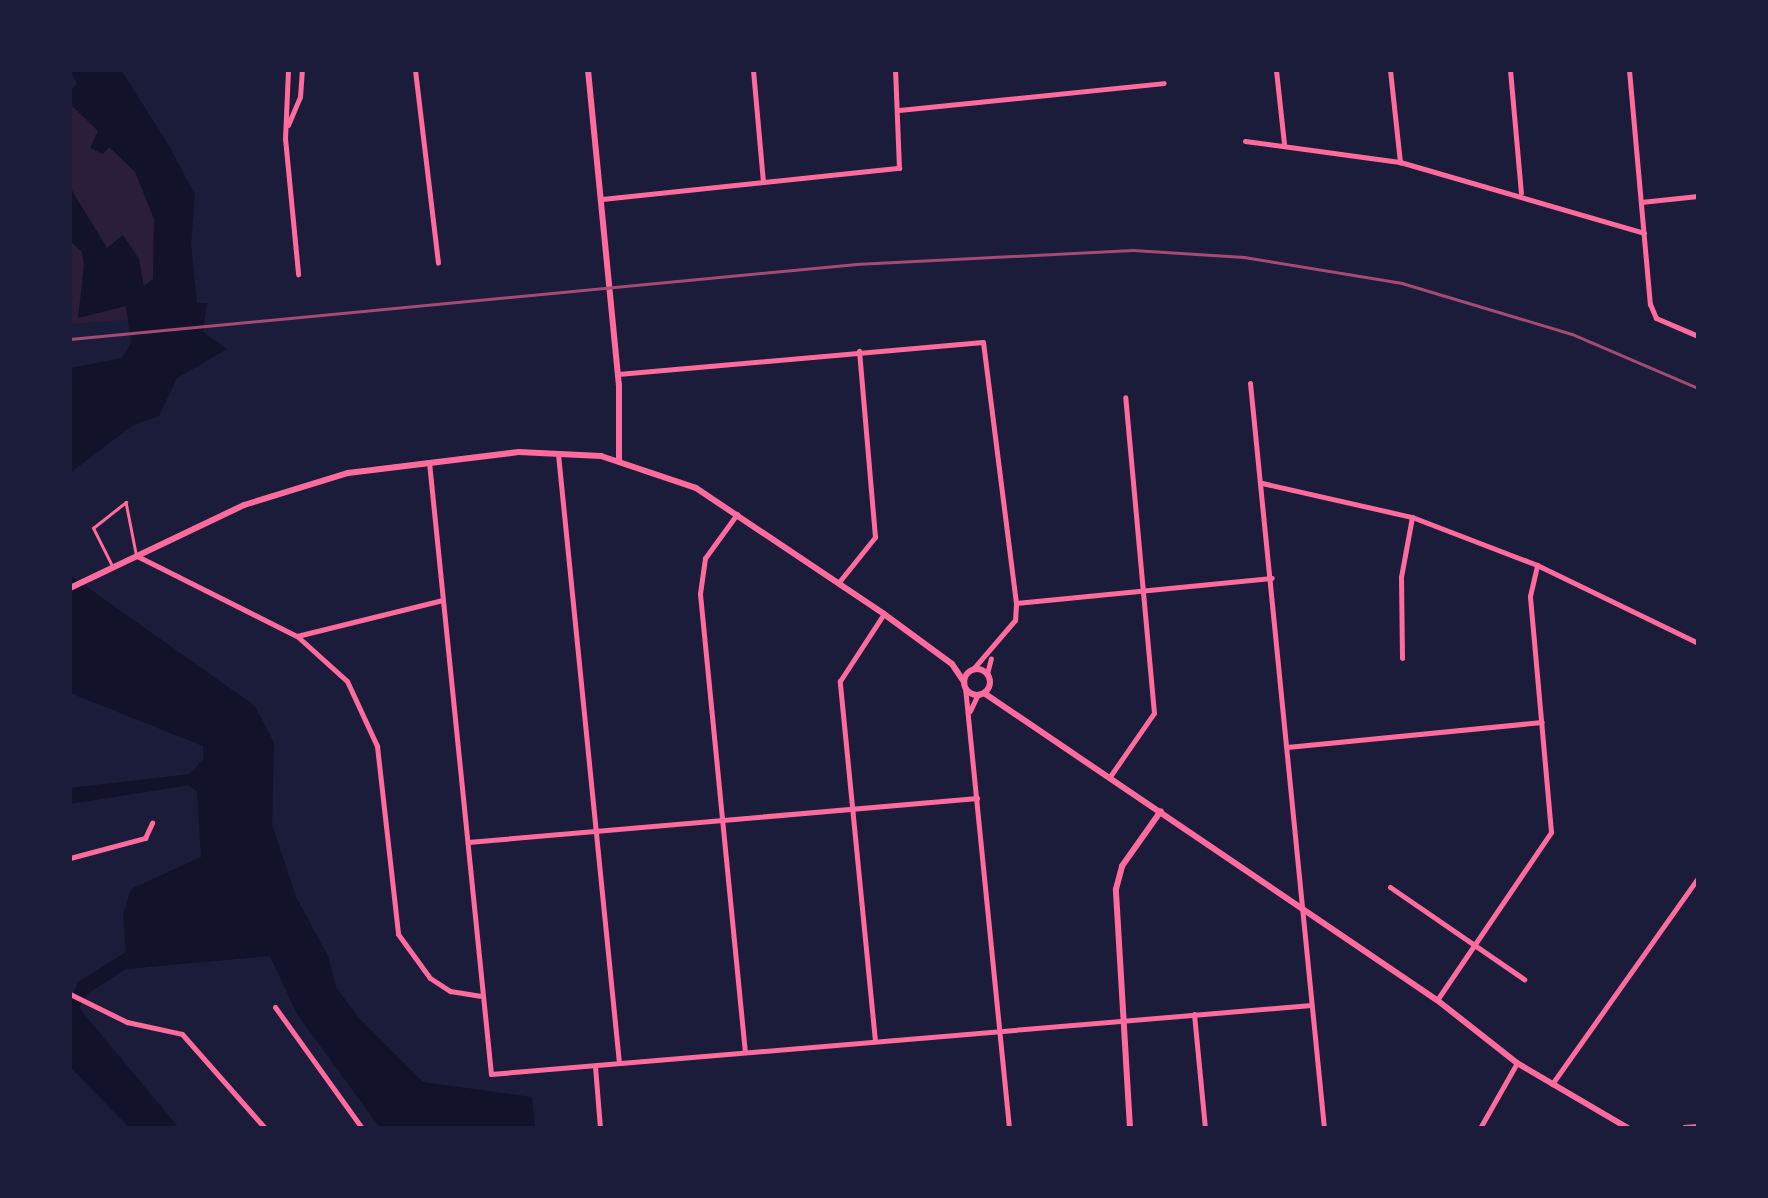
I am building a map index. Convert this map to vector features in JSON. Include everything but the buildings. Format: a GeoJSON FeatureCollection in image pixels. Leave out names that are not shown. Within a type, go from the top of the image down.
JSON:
{"type":"FeatureCollection","features":[{"type":"Feature","properties":{"kind":"street"},"geometry":{"type":"LineString","coordinates":[[288,70],[286,127],[298,274]]}},
{"type":"Feature","properties":{"kind":"street"},"geometry":{"type":"LineString","coordinates":[[286,127],[300,97],[302,70]]}},
{"type":"Feature","properties":{"kind":"street"},"geometry":{"type":"LineString","coordinates":[[415,70],[438,263]]}},
{"type":"Feature","properties":{"kind":"street"},"geometry":{"type":"LineString","coordinates":[[588,70],[618,374],[619,460]]}},
{"type":"Feature","properties":{"kind":"street"},"geometry":{"type":"LineString","coordinates":[[753,70],[763,182]]}},
{"type":"Feature","properties":{"kind":"street"},"geometry":{"type":"LineString","coordinates":[[602,199],[899,168],[895,70]]}},
{"type":"Feature","properties":{"kind":"street"},"geometry":{"type":"LineString","coordinates":[[1276,70],[1284,144]]}},
{"type":"Feature","properties":{"kind":"street"},"geometry":{"type":"LineString","coordinates":[[1390,70],[1400,162]]}},
{"type":"Feature","properties":{"kind":"street"},"geometry":{"type":"LineString","coordinates":[[1510,70],[1521,193]]}},
{"type":"Feature","properties":{"kind":"street"},"geometry":{"type":"LineString","coordinates":[[1629,70],[1656,318],[1698,336]]}},
{"type":"Feature","properties":{"kind":"street"},"geometry":{"type":"LineString","coordinates":[[899,110],[1164,83]]}},
{"type":"Feature","properties":{"kind":"street"},"geometry":{"type":"LineString","coordinates":[[1245,140],[1400,162],[1521,193],[1644,233]]}},
{"type":"Feature","properties":{"kind":"street"},"geometry":{"type":"LineString","coordinates":[[1641,202],[1698,196]]}},
{"type":"Feature","properties":{"kind":"street"},"geometry":{"type":"LineString","coordinates":[[618,374],[982,342],[1016,603],[1015,620],[992,656],[972,670],[965,684],[1009,1128]]}},
{"type":"Feature","properties":{"kind":"street"},"geometry":{"type":"LineString","coordinates":[[839,582],[875,538],[878,508],[859,351]]}},
{"type":"Feature","properties":{"kind":"street"},"geometry":{"type":"LineString","coordinates":[[1250,384],[1324,1128]]}},
{"type":"Feature","properties":{"kind":"street"},"geometry":{"type":"LineString","coordinates":[[1110,775],[1154,713],[1125,397]]}},
{"type":"Feature","properties":{"kind":"street"},"geometry":{"type":"LineString","coordinates":[[558,452],[619,1063]]}},
{"type":"Feature","properties":{"kind":"street"},"geometry":{"type":"LineString","coordinates":[[70,588],[294,487],[430,462],[558,452],[619,460],[696,488],[839,582],[952,664],[989,678],[1005,701]]}},
{"type":"Feature","properties":{"kind":"street"},"geometry":{"type":"LineString","coordinates":[[430,462],[480,996],[491,1074],[1312,1005]]}},
{"type":"Feature","properties":{"kind":"street"},"geometry":{"type":"LineString","coordinates":[[1261,483],[1412,518],[1537,565],[1698,643]]}},
{"type":"Feature","properties":{"kind":"street"},"geometry":{"type":"LineString","coordinates":[[737,514],[700,572],[745,1052]]}},
{"type":"Feature","properties":{"kind":"street"},"geometry":{"type":"LineString","coordinates":[[1402,658],[1400,577],[1412,518]]}},
{"type":"Feature","properties":{"kind":"street"},"geometry":{"type":"LineString","coordinates":[[136,556],[297,636],[348,681],[377,746],[398,934],[430,978],[450,991],[480,996]]}},
{"type":"Feature","properties":{"kind":"street"},"geometry":{"type":"LineString","coordinates":[[1436,1000],[1551,832],[1530,596],[1537,565]]}},
{"type":"Feature","properties":{"kind":"street"},"geometry":{"type":"LineString","coordinates":[[1016,603],[1272,578]]}},
{"type":"Feature","properties":{"kind":"street"},"geometry":{"type":"LineString","coordinates":[[297,636],[442,600]]}},
{"type":"Feature","properties":{"kind":"street"},"geometry":{"type":"LineString","coordinates":[[875,1041],[840,681],[884,614]]}},
{"type":"Feature","properties":{"kind":"street"},"geometry":{"type":"LineString","coordinates":[[969,714],[989,678],[992,656]]}},
{"type":"Feature","properties":{"kind":"street"},"geometry":{"type":"LineString","coordinates":[[952,664],[965,684],[1005,701],[1436,1000],[1517,1062],[1628,1128]]}},
{"type":"Feature","properties":{"kind":"street"},"geometry":{"type":"LineString","coordinates":[[1287,747],[1542,722]]}},
{"type":"Feature","properties":{"kind":"street"},"geometry":{"type":"LineString","coordinates":[[468,842],[978,798]]}},
{"type":"Feature","properties":{"kind":"street"},"geometry":{"type":"LineString","coordinates":[[1130,1128],[1116,889],[1122,866],[1161,811]]}},
{"type":"Feature","properties":{"kind":"street"},"geometry":{"type":"LineString","coordinates":[[70,858],[145,838],[152,824]]}},
{"type":"Feature","properties":{"kind":"street"},"geometry":{"type":"LineString","coordinates":[[1552,1084],[1698,878]]}},
{"type":"Feature","properties":{"kind":"street"},"geometry":{"type":"LineString","coordinates":[[1390,887],[1524,979]]}},
{"type":"Feature","properties":{"kind":"street"},"geometry":{"type":"LineString","coordinates":[[70,994],[106,1013],[182,1034],[265,1128]]}},
{"type":"Feature","properties":{"kind":"street"},"geometry":{"type":"LineString","coordinates":[[275,1007],[362,1128]]}},
{"type":"Feature","properties":{"kind":"street"},"geometry":{"type":"LineString","coordinates":[[1194,1014],[1205,1128]]}},
{"type":"Feature","properties":{"kind":"street"},"geometry":{"type":"LineString","coordinates":[[1480,1128],[1517,1062]]}},
{"type":"Feature","properties":{"kind":"street"},"geometry":{"type":"LineString","coordinates":[[595,1065],[600,1128]]}},
{"type":"Feature","properties":{"kind":"street"},"geometry":{"type":"LineString","coordinates":[[1686,1128],[1698,1127]]}},
{"type":"Feature","properties":{"kind":"lane"},"geometry":{"type":"LineString","coordinates":[[113,567],[93,528],[126,502],[136,556]]}},
{"type":"Feature","properties":{"kind":"shaded area"},"geometry":{"type":"Polygon","coordinates":[[[70,70],[121,70],[168,144],[195,195],[191,244],[197,303],[207,303],[203,332],[227,349],[177,378],[159,416],[133,425],[70,473],[70,368],[122,358],[131,343],[126,306],[78,318],[84,266],[82,252],[70,241],[70,187],[107,248],[123,235],[139,259],[144,286],[153,279],[154,219],[135,172],[109,147],[103,154],[90,148],[98,131],[72,106],[70,92],[77,84],[70,70]]]}},
{"type":"Feature","properties":{"kind":"shaded area"},"geometry":{"type":"Polygon","coordinates":[[[70,106],[84,112],[144,179],[166,219],[163,285],[137,319],[70,324],[70,106]]]}},
{"type":"Feature","properties":{"kind":"shaded area"},"geometry":{"type":"Polygon","coordinates":[[[70,575],[255,706],[274,743],[272,824],[296,897],[328,956],[336,987],[358,1017],[423,1082],[532,1097],[535,1128],[380,1128],[297,1014],[270,956],[126,969],[87,994],[79,1008],[179,1128],[130,1128],[70,1067],[70,1002],[78,982],[126,952],[123,915],[131,889],[201,857],[197,792],[189,785],[70,804],[70,788],[190,774],[203,759],[203,746],[70,693],[70,575]]]}},
{"type":"Feature","properties":{"kind":"railway"},"geometry":{"type":"LineString","coordinates":[[70,339],[856,264],[1133,250],[1244,257],[1402,283],[1572,334],[1698,388]]}}]}
